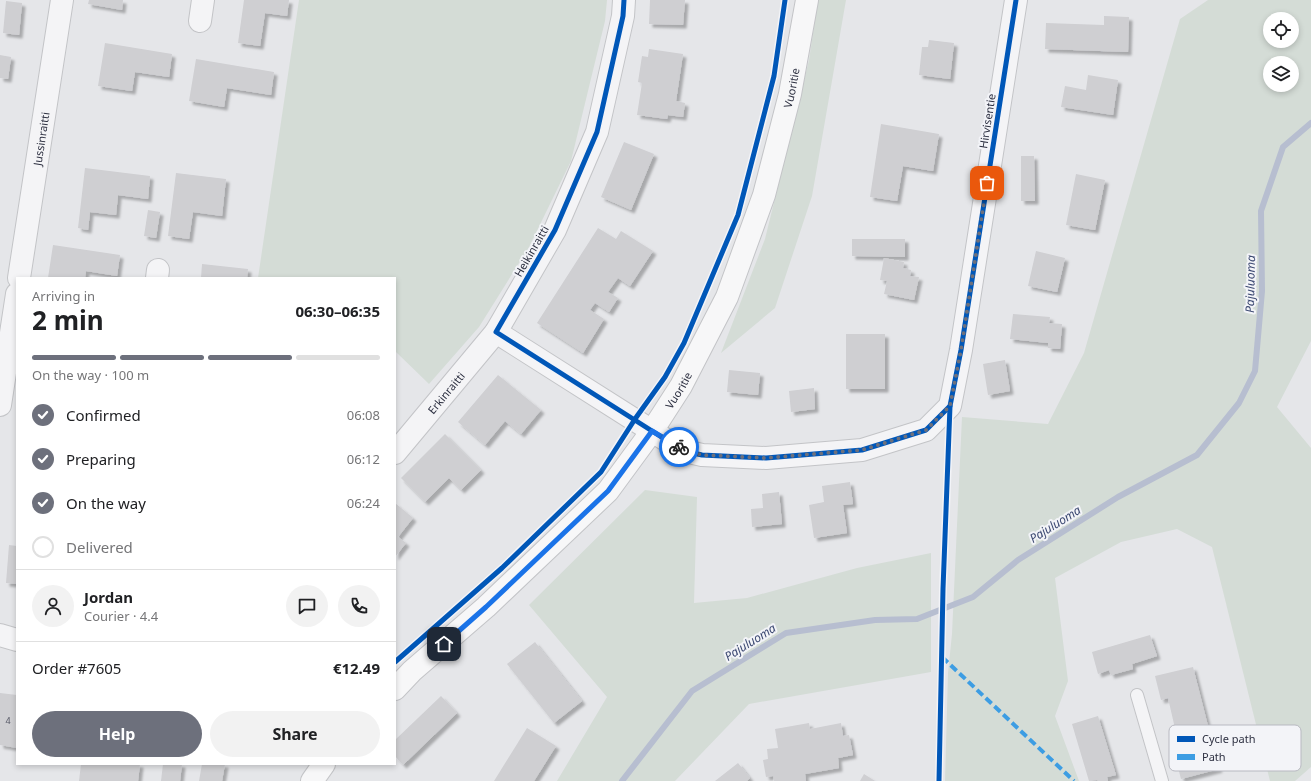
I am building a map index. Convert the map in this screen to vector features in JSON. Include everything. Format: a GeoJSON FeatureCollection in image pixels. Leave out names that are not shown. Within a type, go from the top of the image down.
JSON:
{"type":"FeatureCollection","features":[{"type":"Feature","properties":{"kind":"street","name":"Jussinraitti"},"geometry":{"type":"LineString","coordinates":[[19,277],[62,0]]}},
{"type":"Feature","properties":{"kind":"street","name":"Heikinraitti"},"geometry":{"type":"LineString","coordinates":[[496,332],[555,230],[598,132],[623,16],[624,0]]}},
{"type":"Feature","properties":{"kind":"street","name":"Vuoritie"},"geometry":{"type":"LineString","coordinates":[[396,688],[412,671],[486,607],[608,491],[652,431],[681,386],[727,297],[764,195],[790,94],[807,0]]}},
{"type":"Feature","properties":{"kind":"street","name":"Hirvisentie"},"geometry":{"type":"LineString","coordinates":[[652,431],[689,452],[702,455],[766,458],[862,450],[926,430],[950,406],[962,342],[1016,0]]}},
{"type":"Feature","properties":{"kind":"street"},"geometry":{"type":"LineString","coordinates":[[0,404],[15,324],[16,309]]}},
{"type":"Feature","properties":{"kind":"street"},"geometry":{"type":"LineString","coordinates":[[496,332],[652,431]]}},
{"type":"Feature","properties":{"kind":"street","name":"Erkinraitti"},"geometry":{"type":"LineString","coordinates":[[396,452],[496,332]]}},
{"type":"Feature","properties":{"kind":"street"},"geometry":{"type":"LineString","coordinates":[[0,636],[16,640]]}},
{"type":"Feature","properties":{"kind":"lane"},"geometry":{"type":"LineString","coordinates":[[1137,696],[1162,781]]}},
{"type":"Feature","properties":{"kind":"shaded area"},"geometry":{"type":"Polygon","coordinates":[[[299,0],[607,0],[605,21],[571,161],[529,247],[479,327],[429,384],[396,352],[396,277],[258,277],[299,0]]]}},
{"type":"Feature","properties":{"kind":"shaded area"},"geometry":{"type":"Polygon","coordinates":[[[818,0],[846,0],[812,196],[775,308],[721,353],[765,239],[809,60],[818,0]]]}},
{"type":"Feature","properties":{"kind":"shaded area"},"geometry":{"type":"Polygon","coordinates":[[[1208,0],[1311,0],[1311,341],[1277,407],[1311,448],[1311,767],[1295,781],[1270,781],[1268,771],[1301,771],[1301,725],[1256,725],[1212,547],[1177,529],[1121,542],[1055,578],[1068,681],[1055,716],[1079,781],[945,781],[948,673],[952,634],[962,417],[1048,424],[1084,353],[1180,19],[1208,0]]]}},
{"type":"Feature","properties":{"kind":"shaded area"},"geometry":{"type":"Polygon","coordinates":[[[645,490],[697,497],[694,603],[747,598],[857,568],[931,553],[931,672],[749,704],[675,781],[557,781],[607,697],[529,605],[645,490]]]}},
{"type":"Feature","properties":{"kind":"building"},"geometry":{"type":"Polygon","coordinates":[[[89,0],[123,0],[122,10],[88,4],[89,0]]]}},
{"type":"Feature","properties":{"kind":"building"},"geometry":{"type":"Polygon","coordinates":[[[244,0],[289,0],[287,16],[265,13],[260,46],[238,43],[244,0]]]}},
{"type":"Feature","properties":{"kind":"building"},"geometry":{"type":"Polygon","coordinates":[[[650,0],[685,0],[683,25],[649,24],[650,0]]]}},
{"type":"Feature","properties":{"kind":"building"},"geometry":{"type":"Polygon","coordinates":[[[6,1],[22,3],[19,35],[3,33],[6,1]]]}},
{"type":"Feature","properties":{"kind":"building"},"geometry":{"type":"Polygon","coordinates":[[[1104,16],[1129,17],[1128,52],[1045,49],[1046,23],[1104,25],[1104,16]]]}},
{"type":"Feature","properties":{"kind":"building"},"geometry":{"type":"Polygon","coordinates":[[[929,40],[954,43],[950,79],[919,75],[922,47],[928,47],[929,40]]]}},
{"type":"Feature","properties":{"kind":"building"},"geometry":{"type":"Polygon","coordinates":[[[105,43],[172,54],[169,77],[135,72],[132,91],[98,86],[105,43]]]}},
{"type":"Feature","properties":{"kind":"building"},"geometry":{"type":"Polygon","coordinates":[[[649,49],[683,54],[676,101],[685,103],[683,117],[668,115],[667,119],[637,115],[642,83],[638,82],[642,56],[648,57],[649,49]]]}},
{"type":"Feature","properties":{"kind":"building"},"geometry":{"type":"Polygon","coordinates":[[[0,55],[11,57],[8,79],[0,78],[0,55]]]}},
{"type":"Feature","properties":{"kind":"building"},"geometry":{"type":"Polygon","coordinates":[[[196,59],[274,72],[271,95],[227,88],[224,107],[189,101],[196,59]]]}},
{"type":"Feature","properties":{"kind":"building"},"geometry":{"type":"Polygon","coordinates":[[[1088,75],[1118,80],[1113,115],[1061,107],[1065,86],[1086,90],[1088,75]]]}},
{"type":"Feature","properties":{"kind":"building"},"geometry":{"type":"Polygon","coordinates":[[[881,124],[939,134],[933,171],[903,166],[897,201],[870,197],[881,124]]]}},
{"type":"Feature","properties":{"kind":"building"},"geometry":{"type":"Polygon","coordinates":[[[624,142],[654,154],[631,210],[601,197],[624,142]]]}},
{"type":"Feature","properties":{"kind":"building"},"geometry":{"type":"Polygon","coordinates":[[[1021,156],[1034,156],[1035,201],[1021,201],[1021,156]]]}},
{"type":"Feature","properties":{"kind":"building"},"geometry":{"type":"Polygon","coordinates":[[[85,168],[150,176],[148,199],[118,195],[116,215],[90,212],[88,230],[78,228],[85,168]]]}},
{"type":"Feature","properties":{"kind":"building"},"geometry":{"type":"Polygon","coordinates":[[[176,173],[226,179],[222,216],[193,212],[189,239],[168,236],[176,173]]]}},
{"type":"Feature","properties":{"kind":"building"},"geometry":{"type":"Polygon","coordinates":[[[1076,174],[1105,180],[1095,230],[1066,225],[1076,174]]]}},
{"type":"Feature","properties":{"kind":"building"},"geometry":{"type":"Polygon","coordinates":[[[148,210],[160,212],[156,238],[144,236],[148,210]]]}},
{"type":"Feature","properties":{"kind":"building"},"geometry":{"type":"Polygon","coordinates":[[[598,228],[616,239],[621,231],[653,251],[630,286],[618,278],[608,292],[618,298],[609,312],[595,303],[590,310],[604,319],[583,353],[537,323],[598,228]]]}},
{"type":"Feature","properties":{"kind":"building"},"geometry":{"type":"Polygon","coordinates":[[[852,239],[905,239],[905,257],[852,256],[852,239]]]}},
{"type":"Feature","properties":{"kind":"building"},"geometry":{"type":"Polygon","coordinates":[[[53,245],[120,255],[117,276],[86,271],[85,277],[48,277],[53,245]]]}},
{"type":"Feature","properties":{"kind":"building"},"geometry":{"type":"Polygon","coordinates":[[[1036,251],[1065,258],[1057,292],[1028,286],[1036,251]]]}},
{"type":"Feature","properties":{"kind":"building"},"geometry":{"type":"Polygon","coordinates":[[[884,258],[904,262],[903,268],[911,270],[910,276],[919,277],[914,300],[884,294],[887,281],[880,280],[884,258]]]}},
{"type":"Feature","properties":{"kind":"building"},"geometry":{"type":"Polygon","coordinates":[[[202,264],[248,269],[247,277],[201,277],[202,264]]]}},
{"type":"Feature","properties":{"kind":"building"},"geometry":{"type":"Polygon","coordinates":[[[1013,314],[1050,317],[1049,323],[1062,324],[1060,349],[1048,348],[1048,343],[1010,339],[1013,314]]]}},
{"type":"Feature","properties":{"kind":"building"},"geometry":{"type":"Polygon","coordinates":[[[846,334],[885,334],[885,389],[846,389],[846,334]]]}},
{"type":"Feature","properties":{"kind":"building"},"geometry":{"type":"Polygon","coordinates":[[[1005,360],[1010,391],[988,395],[983,364],[1005,360]]]}},
{"type":"Feature","properties":{"kind":"building"},"geometry":{"type":"Polygon","coordinates":[[[729,370],[760,373],[758,395],[727,392],[729,370]]]}},
{"type":"Feature","properties":{"kind":"building"},"geometry":{"type":"Polygon","coordinates":[[[498,375],[541,410],[521,434],[505,421],[485,445],[458,422],[498,375]]]}},
{"type":"Feature","properties":{"kind":"building"},"geometry":{"type":"Polygon","coordinates":[[[814,388],[815,409],[791,412],[789,391],[814,388]]]}},
{"type":"Feature","properties":{"kind":"building"},"geometry":{"type":"Polygon","coordinates":[[[445,434],[481,470],[461,490],[449,478],[425,502],[401,478],[445,434]]]}},
{"type":"Feature","properties":{"kind":"building"},"geometry":{"type":"Polygon","coordinates":[[[850,482],[853,504],[843,505],[847,533],[814,538],[809,505],[824,502],[822,486],[850,482]]]}},
{"type":"Feature","properties":{"kind":"building"},"geometry":{"type":"Polygon","coordinates":[[[779,492],[782,524],[752,527],[751,509],[763,508],[762,494],[779,492]]]}},
{"type":"Feature","properties":{"kind":"building"},"geometry":{"type":"Polygon","coordinates":[[[396,504],[413,518],[398,537],[406,543],[396,556],[396,504]]]}},
{"type":"Feature","properties":{"kind":"building"},"geometry":{"type":"Polygon","coordinates":[[[9,545],[16,546],[16,584],[6,583],[9,545]]]}},
{"type":"Feature","properties":{"kind":"building"},"geometry":{"type":"Polygon","coordinates":[[[1150,635],[1157,656],[1132,664],[1133,669],[1111,675],[1109,670],[1098,674],[1092,652],[1150,635]]]}},
{"type":"Feature","properties":{"kind":"building"},"geometry":{"type":"Polygon","coordinates":[[[535,642],[582,701],[554,723],[507,664],[535,642]]]}},
{"type":"Feature","properties":{"kind":"building"},"geometry":{"type":"Polygon","coordinates":[[[1193,667],[1208,725],[1174,725],[1168,698],[1161,700],[1155,676],[1193,667]]]}},
{"type":"Feature","properties":{"kind":"building"},"geometry":{"type":"Polygon","coordinates":[[[0,693],[16,695],[16,748],[0,745],[0,693]]]}},
{"type":"Feature","properties":{"kind":"building"},"geometry":{"type":"Polygon","coordinates":[[[441,696],[457,713],[403,765],[396,757],[396,739],[441,696]]]}},
{"type":"Feature","properties":{"kind":"building"},"geometry":{"type":"Polygon","coordinates":[[[1098,716],[1116,775],[1107,777],[1108,781],[1089,781],[1072,724],[1098,716]]]}},
{"type":"Feature","properties":{"kind":"building"},"geometry":{"type":"Polygon","coordinates":[[[809,723],[810,729],[841,723],[843,736],[849,735],[853,755],[838,758],[839,768],[805,774],[806,781],[774,781],[773,776],[766,777],[763,760],[768,759],[767,749],[778,748],[775,729],[809,723]]]}},
{"type":"Feature","properties":{"kind":"building"},"geometry":{"type":"Polygon","coordinates":[[[527,728],[556,746],[534,781],[494,781],[527,728]]]}},
{"type":"Feature","properties":{"kind":"building"},"geometry":{"type":"Polygon","coordinates":[[[738,763],[750,778],[747,781],[715,781],[738,763]]]}},
{"type":"Feature","properties":{"kind":"building"},"geometry":{"type":"Polygon","coordinates":[[[81,765],[140,765],[138,781],[79,781],[81,765]]]}},
{"type":"Feature","properties":{"kind":"building"},"geometry":{"type":"Polygon","coordinates":[[[163,765],[182,765],[180,781],[161,781],[163,765]]]}},
{"type":"Feature","properties":{"kind":"building"},"geometry":{"type":"Polygon","coordinates":[[[202,765],[225,765],[222,781],[199,781],[202,765]]]}},
{"type":"Feature","properties":{"kind":"building"},"geometry":{"type":"Polygon","coordinates":[[[1179,771],[1211,771],[1181,779],[1179,771]]]}},
{"type":"Feature","properties":{"kind":"building"},"geometry":{"type":"Polygon","coordinates":[[[864,774],[875,781],[860,781],[864,774]]]}},
{"type":"Feature","properties":{"kind":"waterway","name":"Pajuluoma"},"geometry":{"type":"LineString","coordinates":[[622,781],[692,691],[786,633],[875,620],[917,619],[973,597],[1018,560],[1118,497],[1197,455],[1239,403],[1255,371],[1262,291],[1261,211],[1283,147],[1311,123]]}},
{"type":"Feature","properties":{"kind":"marked path"},"geometry":{"type":"LineString","coordinates":[[942,657],[1074,781]]}},
{"type":"Feature","properties":{"kind":"cycle path"},"geometry":{"type":"LineString","coordinates":[[624,0],[623,16],[597,132],[555,230],[496,332],[671,443],[689,452],[702,455],[766,458],[862,450],[926,430],[950,406],[961,350],[1016,0]]}},
{"type":"Feature","properties":{"kind":"cycle path"},"geometry":{"type":"LineString","coordinates":[[396,661],[502,568],[601,472],[635,419],[665,377],[684,343],[738,215],[774,76],[785,0]]}},
{"type":"Feature","properties":{"kind":"cycle path"},"geometry":{"type":"LineString","coordinates":[[939,781],[943,589],[950,406]]}},
{"type":"Feature","properties":{"kind":"way so far"},"geometry":{"type":"LineString","coordinates":[[679,447],[689,452],[702,455],[766,458],[862,450],[926,430],[950,406],[961,350],[987,183]]}},
{"type":"Feature","properties":{"kind":"route"},"geometry":{"type":"LineString","coordinates":[[444,644],[486,607],[608,491],[652,431],[679,447]]}}]}
